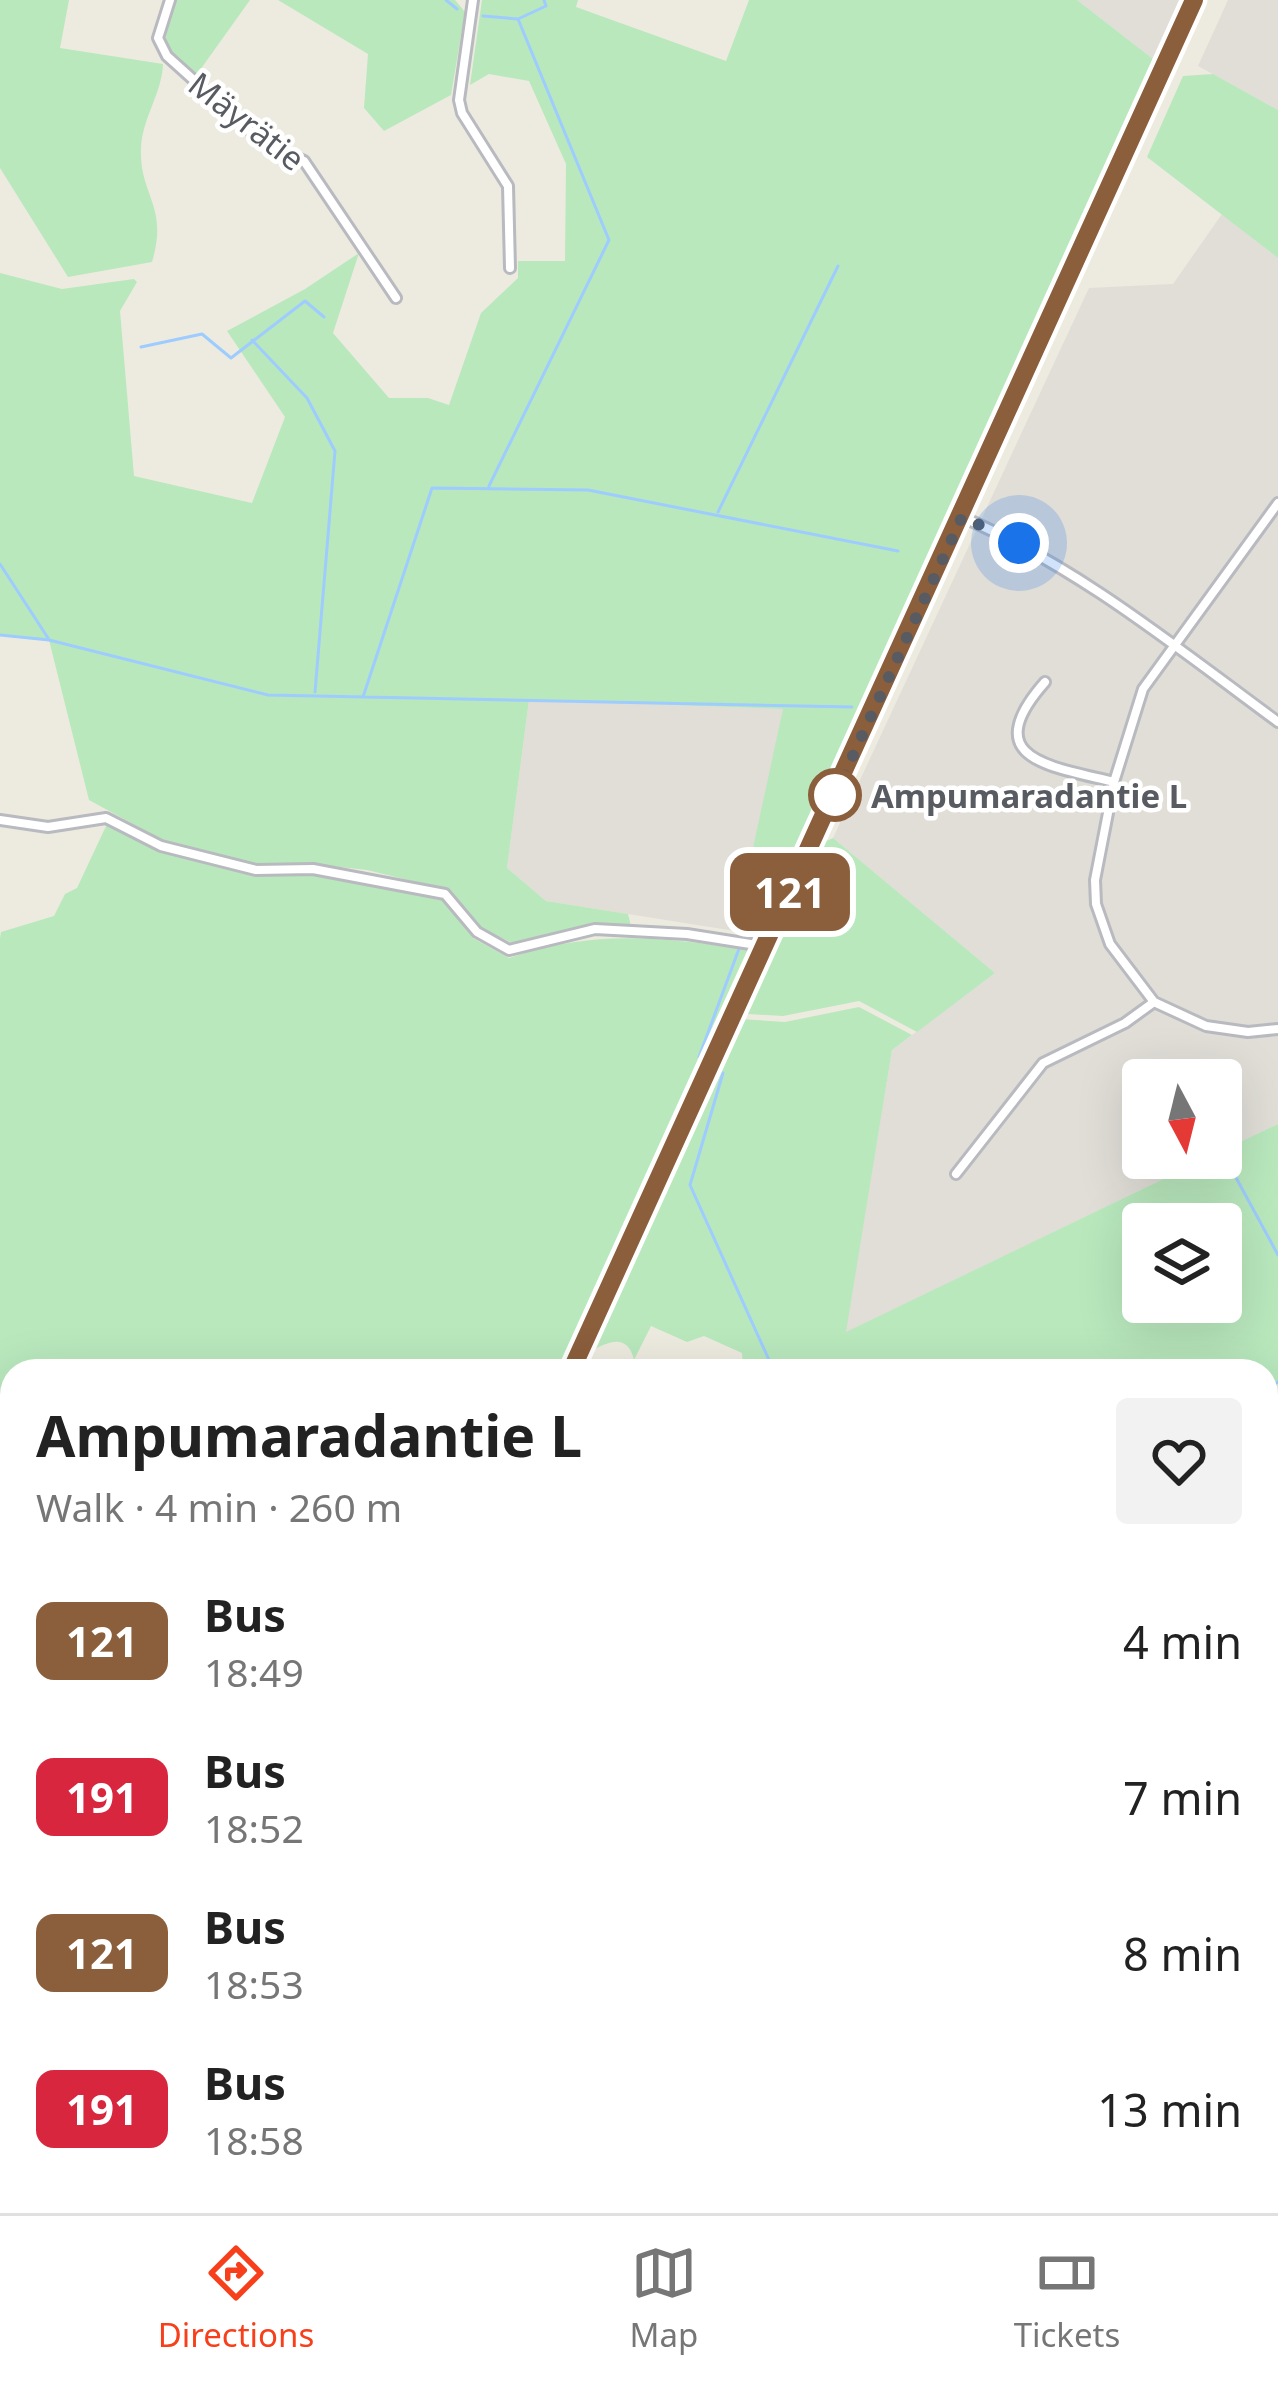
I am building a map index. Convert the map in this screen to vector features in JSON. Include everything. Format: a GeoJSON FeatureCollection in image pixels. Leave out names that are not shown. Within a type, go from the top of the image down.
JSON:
{"type":"FeatureCollection","features":[{"type":"Feature","properties":{"kind":"main road"},"geometry":{"type":"LineString","coordinates":[[576,1359],[1194,0]]}},
{"type":"Feature","properties":{"kind":"street","name":"Mäyrätie"},"geometry":{"type":"LineString","coordinates":[[170,0],[158,38],[167,56],[258,138],[304,161],[396,298]]}},
{"type":"Feature","properties":{"kind":"street"},"geometry":{"type":"LineString","coordinates":[[473,0],[459,100],[462,113],[508,186],[510,268]]}},
{"type":"Feature","properties":{"kind":"street"},"geometry":{"type":"LineString","coordinates":[[1278,502],[1143,689],[1114,782],[1097,861],[1096,904],[1110,944],[1154,1002],[1206,1026],[1247,1032],[1278,1029]]}},
{"type":"Feature","properties":{"kind":"street"},"geometry":{"type":"LineString","coordinates":[[962,517],[1057,563],[1278,722]]}},
{"type":"Feature","properties":{"kind":"street"},"geometry":{"type":"LineString","coordinates":[[1045,682],[1017,718],[1021,747],[1040,761],[1114,782]]}},
{"type":"Feature","properties":{"kind":"street"},"geometry":{"type":"LineString","coordinates":[[0,820],[47,827],[106,818],[161,846],[256,870],[313,869],[445,894],[477,932],[509,950],[595,929],[687,934],[765,946]]}},
{"type":"Feature","properties":{"kind":"street"},"geometry":{"type":"LineString","coordinates":[[956,1174],[1043,1063],[1125,1023],[1154,1002]]}},
{"type":"Feature","properties":{"kind":"shaded area"},"geometry":{"type":"Polygon","coordinates":[[[1077,0],[1179,0],[1153,59],[1077,0]]]}},
{"type":"Feature","properties":{"kind":"shaded area"},"geometry":{"type":"Polygon","coordinates":[[[1228,0],[1278,0],[1278,110],[1198,66],[1228,0]]]}},
{"type":"Feature","properties":{"kind":"shaded area"},"geometry":{"type":"Polygon","coordinates":[[[1222,214],[1278,258],[1278,1124],[1242,1141],[1242,1059],[1122,1059],[1122,1179],[1164,1179],[845,1333],[892,1050],[995,973],[833,838],[1089,288],[1173,284],[1222,214]]]}},
{"type":"Feature","properties":{"kind":"shaded area"},"geometry":{"type":"Polygon","coordinates":[[[529,700],[784,709],[735,931],[546,901],[507,868],[529,700]]]}},
{"type":"Feature","properties":{"kind":"green space"},"geometry":{"type":"Polygon","coordinates":[[[0,0],[69,0],[60,48],[163,64],[141,148],[157,227],[152,262],[68,277],[0,168],[0,0]]]}},
{"type":"Feature","properties":{"kind":"green space"},"geometry":{"type":"Polygon","coordinates":[[[174,0],[250,0],[195,77],[167,43],[174,0]]]}},
{"type":"Feature","properties":{"kind":"green space"},"geometry":{"type":"Polygon","coordinates":[[[278,0],[455,0],[465,12],[451,95],[384,131],[364,108],[368,54],[278,0]]]}},
{"type":"Feature","properties":{"kind":"green space"},"geometry":{"type":"Polygon","coordinates":[[[482,0],[578,0],[576,7],[726,61],[749,0],[1077,0],[1153,59],[758,936],[735,931],[783,709],[529,700],[507,868],[546,901],[628,914],[631,926],[591,924],[512,943],[481,928],[449,890],[367,870],[258,864],[166,842],[89,800],[49,640],[0,635],[0,273],[62,289],[134,279],[137,282],[120,311],[134,476],[252,503],[285,417],[227,331],[359,253],[333,333],[389,398],[428,398],[449,405],[481,313],[518,278],[518,261],[565,261],[566,164],[529,81],[489,74],[470,85],[482,0]]]}},
{"type":"Feature","properties":{"kind":"green space"},"geometry":{"type":"Polygon","coordinates":[[[1213,74],[1278,110],[1278,258],[1147,157],[1183,76],[1213,74]]]}},
{"type":"Feature","properties":{"kind":"green space"},"geometry":{"type":"Polygon","coordinates":[[[107,824],[159,852],[255,876],[316,875],[443,900],[473,938],[509,958],[572,942],[630,938],[753,950],[566,1359],[0,1359],[0,938],[1,932],[54,916],[65,894],[77,888],[107,824]]]}},
{"type":"Feature","properties":{"kind":"green space"},"geometry":{"type":"Polygon","coordinates":[[[833,838],[995,973],[917,1032],[859,1001],[783,1016],[748,1014],[746,1007],[822,843],[833,838]]]}},
{"type":"Feature","properties":{"kind":"green space"},"geometry":{"type":"Polygon","coordinates":[[[859,1007],[912,1035],[892,1050],[846,1332],[1163,1179],[1242,1179],[1242,1141],[1278,1124],[1278,1359],[742,1359],[742,1353],[704,1336],[687,1342],[651,1326],[634,1359],[621,1342],[588,1352],[740,1019],[785,1022],[859,1007]]]}},
{"type":"Feature","properties":{"kind":"waterway"},"geometry":{"type":"LineString","coordinates":[[446,0],[457,9]]}},
{"type":"Feature","properties":{"kind":"waterway"},"geometry":{"type":"LineString","coordinates":[[483,16],[518,19],[546,6],[544,0]]}},
{"type":"Feature","properties":{"kind":"waterway"},"geometry":{"type":"LineString","coordinates":[[489,486],[609,240],[518,19]]}},
{"type":"Feature","properties":{"kind":"waterway"},"geometry":{"type":"LineString","coordinates":[[718,512],[838,266]]}},
{"type":"Feature","properties":{"kind":"waterway"},"geometry":{"type":"LineString","coordinates":[[141,347],[202,334],[231,358],[305,301],[324,317]]}},
{"type":"Feature","properties":{"kind":"waterway"},"geometry":{"type":"LineString","coordinates":[[252,340],[307,398],[335,451],[315,692]]}},
{"type":"Feature","properties":{"kind":"waterway"},"geometry":{"type":"LineString","coordinates":[[363,697],[432,488],[588,490],[898,551]]}},
{"type":"Feature","properties":{"kind":"waterway"},"geometry":{"type":"LineString","coordinates":[[0,564],[48,638]]}},
{"type":"Feature","properties":{"kind":"waterway"},"geometry":{"type":"LineString","coordinates":[[0,635],[49,640],[268,695],[852,707]]}},
{"type":"Feature","properties":{"kind":"waterway"},"geometry":{"type":"LineString","coordinates":[[699,1057],[740,946]]}},
{"type":"Feature","properties":{"kind":"waterway"},"geometry":{"type":"LineString","coordinates":[[723,1073],[690,1185],[769,1359]]}},
{"type":"Feature","properties":{"kind":"waterway"},"geometry":{"type":"LineString","coordinates":[[1237,1179],[1278,1255]]}},
{"type":"Feature","properties":{"kind":"bus line","name":"121"},"geometry":{"type":"LineString","coordinates":[[576,1359],[1194,0]]}},
{"type":"Feature","properties":{"kind":"place","name":"Ampumaradantie L"},"geometry":{"type":"Point","coordinates":[835,795]}},
{"type":"Feature","properties":{"kind":"route"},"geometry":{"type":"LineString","coordinates":[[835,795],[962,517],[1019,543]]}}]}
